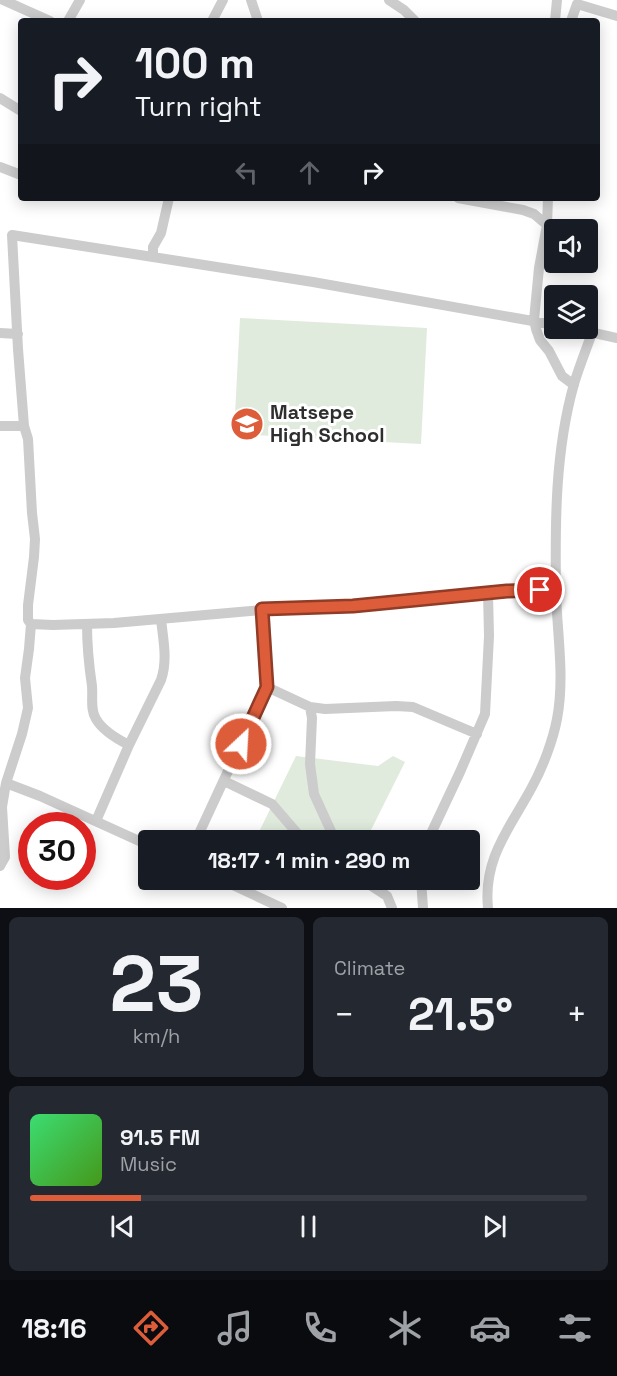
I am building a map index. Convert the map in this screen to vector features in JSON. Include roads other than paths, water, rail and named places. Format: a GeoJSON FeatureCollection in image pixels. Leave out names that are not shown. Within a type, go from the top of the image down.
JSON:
{"type":"FeatureCollection","features":[{"type":"Feature","properties":{"kind":"street"},"geometry":{"type":"LineString","coordinates":[[3,0],[43,18]]}},
{"type":"Feature","properties":{"kind":"street"},"geometry":{"type":"LineString","coordinates":[[70,18],[80,0]]}},
{"type":"Feature","properties":{"kind":"street"},"geometry":{"type":"LineString","coordinates":[[214,18],[223,0]]}},
{"type":"Feature","properties":{"kind":"street"},"geometry":{"type":"LineString","coordinates":[[251,0],[257,18]]}},
{"type":"Feature","properties":{"kind":"street"},"geometry":{"type":"LineString","coordinates":[[555,18],[557,0]]}},
{"type":"Feature","properties":{"kind":"street"},"geometry":{"type":"LineString","coordinates":[[575,2],[588,0]]}},
{"type":"Feature","properties":{"kind":"street"},"geometry":{"type":"LineString","coordinates":[[392,1],[413,18]]}},
{"type":"Feature","properties":{"kind":"street"},"geometry":{"type":"LineString","coordinates":[[575,2],[617,16]]}},
{"type":"Feature","properties":{"kind":"street"},"geometry":{"type":"LineString","coordinates":[[572,18],[575,2]]}},
{"type":"Feature","properties":{"kind":"street"},"geometry":{"type":"LineString","coordinates":[[0,98],[18,109]]}},
{"type":"Feature","properties":{"kind":"street"},"geometry":{"type":"LineString","coordinates":[[0,167],[18,174]]}},
{"type":"Feature","properties":{"kind":"street"},"geometry":{"type":"LineString","coordinates":[[153,257],[153,247],[161,233],[169,201]]}},
{"type":"Feature","properties":{"kind":"street"},"geometry":{"type":"LineString","coordinates":[[474,201],[523,210],[534,214],[544,222]]}},
{"type":"Feature","properties":{"kind":"street"},"geometry":{"type":"LineString","coordinates":[[547,219],[548,201]]}},
{"type":"Feature","properties":{"kind":"street"},"geometry":{"type":"LineString","coordinates":[[0,234],[313,282],[544,323]]}},
{"type":"Feature","properties":{"kind":"street"},"geometry":{"type":"LineString","coordinates":[[2,856],[2,807],[6,783],[28,708],[25,678],[31,624],[28,620],[28,604],[35,540],[28,439],[24,426],[12,235]]}},
{"type":"Feature","properties":{"kind":"street"},"geometry":{"type":"LineString","coordinates":[[544,241],[534,321],[540,340],[549,351],[562,376],[574,385]]}},
{"type":"Feature","properties":{"kind":"street"},"geometry":{"type":"LineString","coordinates":[[0,333],[18,334]]}},
{"type":"Feature","properties":{"kind":"street"},"geometry":{"type":"LineString","coordinates":[[598,334],[617,338]]}},
{"type":"Feature","properties":{"kind":"street"},"geometry":{"type":"LineString","coordinates":[[488,908],[489,874],[493,860],[533,785],[554,732],[557,716],[560,686],[556,590],[556,499],[564,434],[574,385],[590,339]]}},
{"type":"Feature","properties":{"kind":"street"},"geometry":{"type":"LineString","coordinates":[[0,426],[24,426]]}},
{"type":"Feature","properties":{"kind":"street"},"geometry":{"type":"LineString","coordinates":[[31,624],[87,624],[262,609],[353,606],[488,593],[556,590]]}},
{"type":"Feature","properties":{"kind":"street"},"geometry":{"type":"LineString","coordinates":[[434,830],[485,714],[489,636],[488,593]]}},
{"type":"Feature","properties":{"kind":"street"},"geometry":{"type":"LineString","coordinates":[[201,830],[267,687],[262,609]]}},
{"type":"Feature","properties":{"kind":"street"},"geometry":{"type":"LineString","coordinates":[[138,840],[96,821],[129,745],[161,680],[165,660],[161,619]]}},
{"type":"Feature","properties":{"kind":"street"},"geometry":{"type":"LineString","coordinates":[[87,624],[93,714],[96,721],[110,734],[129,745]]}},
{"type":"Feature","properties":{"kind":"street"},"geometry":{"type":"LineString","coordinates":[[267,687],[310,707],[325,709],[413,707],[477,734]]}},
{"type":"Feature","properties":{"kind":"street"},"geometry":{"type":"LineString","coordinates":[[310,707],[312,725],[310,764],[314,794],[330,830]]}},
{"type":"Feature","properties":{"kind":"street"},"geometry":{"type":"LineString","coordinates":[[224,781],[272,804],[294,830]]}},
{"type":"Feature","properties":{"kind":"street"},"geometry":{"type":"LineString","coordinates":[[6,783],[72,812]]}},
{"type":"Feature","properties":{"kind":"street"},"geometry":{"type":"LineString","coordinates":[[244,890],[282,908]]}},
{"type":"Feature","properties":{"kind":"street"},"geometry":{"type":"LineString","coordinates":[[378,890],[387,896],[392,908]]}},
{"type":"Feature","properties":{"kind":"street"},"geometry":{"type":"LineString","coordinates":[[422,890],[423,908]]}},
{"type":"Feature","properties":{"kind":"place","name":"Matsepe High School"},"geometry":{"type":"Point","coordinates":[247,424]}}]}
